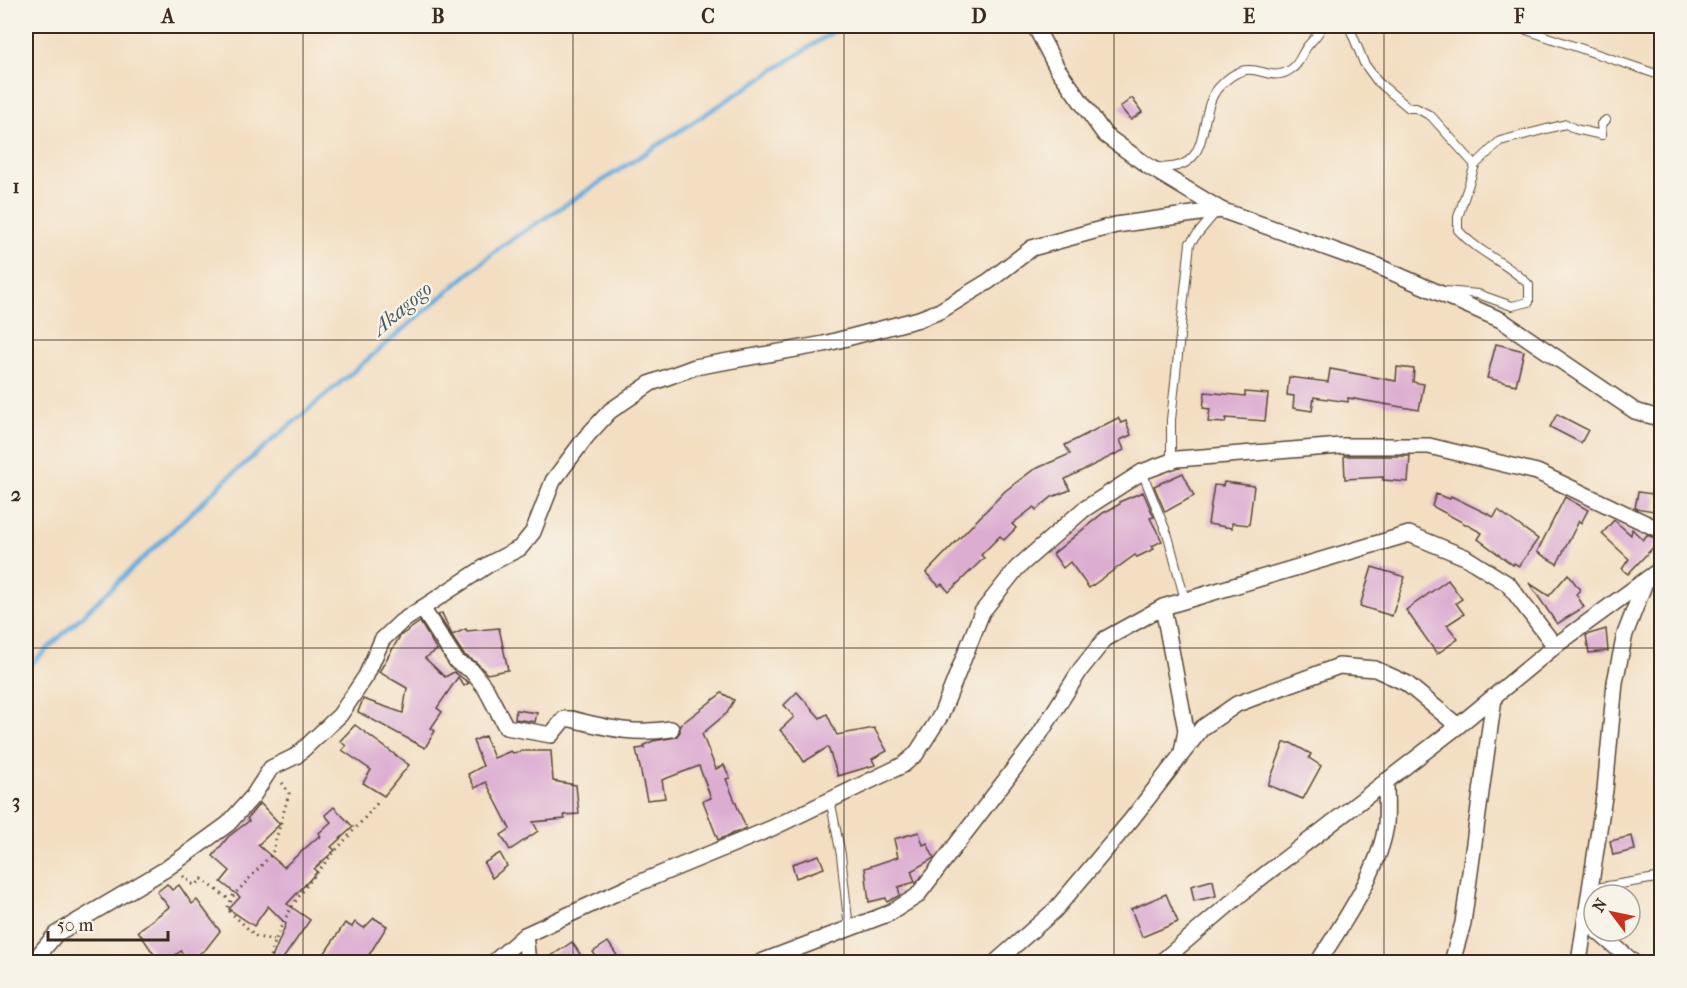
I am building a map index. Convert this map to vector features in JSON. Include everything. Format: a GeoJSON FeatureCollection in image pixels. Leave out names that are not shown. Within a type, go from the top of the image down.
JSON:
{"type":"FeatureCollection","features":[{"type":"Feature","properties":{"kind":"street"},"geometry":{"type":"LineString","coordinates":[[1035,26],[1057,68],[1105,135],[1148,166],[1219,210],[1375,265],[1501,320],[1635,411],[1662,419]]}},
{"type":"Feature","properties":{"kind":"street"},"geometry":{"type":"LineString","coordinates":[[33,963],[56,934],[171,865],[228,824],[253,796],[271,768],[296,756],[340,715],[366,676],[382,640],[401,622],[491,563],[520,548],[533,532],[553,481],[586,437],[610,411],[651,383],[695,368],[824,344],[919,319],[940,310],[989,281],[1032,248],[1116,225],[1219,210]]}},
{"type":"Feature","properties":{"kind":"street"},"geometry":{"type":"LineString","coordinates":[[494,963],[525,935],[629,887],[770,829],[893,771],[916,754],[941,715],[982,612],[1010,577],[1083,510],[1142,472],[1171,461],[1341,446],[1429,446],[1537,472],[1662,531]]}},
{"type":"Feature","properties":{"kind":"street"},"geometry":{"type":"LineString","coordinates":[[761,963],[890,913],[917,896],[1036,740],[1081,669],[1105,639],[1163,607],[1409,534],[1466,557],[1508,584],[1555,646]]}},
{"type":"Feature","properties":{"kind":"street"},"geometry":{"type":"LineString","coordinates":[[1161,963],[1254,883],[1494,698],[1555,646],[1662,568]]}},
{"type":"Feature","properties":{"kind":"street"},"geometry":{"type":"LineString","coordinates":[[1591,883],[1605,789],[1615,682],[1625,634],[1646,580]]}},
{"type":"Feature","properties":{"kind":"street"},"geometry":{"type":"LineString","coordinates":[[1163,607],[1186,730],[1182,754]]}},
{"type":"Feature","properties":{"kind":"street"},"geometry":{"type":"LineString","coordinates":[[422,608],[457,662],[471,670],[486,689],[506,728],[552,735],[564,719],[572,719],[621,731],[645,733],[671,729]]}},
{"type":"Feature","properties":{"kind":"street"},"geometry":{"type":"LineString","coordinates":[[996,963],[1055,910],[1131,820],[1202,728],[1237,704],[1339,666],[1375,669],[1406,683],[1458,726]]}},
{"type":"Feature","properties":{"kind":"street"},"geometry":{"type":"LineString","coordinates":[[1452,963],[1463,923],[1494,698]]}},
{"type":"Feature","properties":{"kind":"street"},"geometry":{"type":"LineString","coordinates":[[1186,730],[1202,728]]}},
{"type":"Feature","properties":{"kind":"street"},"geometry":{"type":"LineString","coordinates":[[1318,963],[1354,906],[1375,859],[1386,826],[1386,781]]}},
{"type":"Feature","properties":{"kind":"street"},"geometry":{"type":"LineString","coordinates":[[525,935],[528,963]]}},
{"type":"Feature","properties":{"kind":"street"},"geometry":{"type":"LineString","coordinates":[[1579,963],[1586,943]]}},
{"type":"Feature","properties":{"kind":"street"},"geometry":{"type":"LineString","coordinates":[[1610,943],[1632,963]]}},
{"type":"Feature","properties":{"kind":"lane"},"geometry":{"type":"LineString","coordinates":[[1148,166],[1168,168],[1186,162],[1197,153],[1205,130],[1207,108],[1221,84],[1240,70],[1254,68],[1268,74],[1290,70],[1299,61],[1322,26]]}},
{"type":"Feature","properties":{"kind":"lane"},"geometry":{"type":"LineString","coordinates":[[1349,26],[1364,63],[1377,81],[1409,108],[1416,108],[1431,116],[1475,165]]}},
{"type":"Feature","properties":{"kind":"lane"},"geometry":{"type":"LineString","coordinates":[[1515,26],[1662,76]]}},
{"type":"Feature","properties":{"kind":"lane"},"geometry":{"type":"LineString","coordinates":[[1434,291],[1478,294],[1512,306],[1521,306],[1529,302],[1531,294],[1525,281],[1469,244],[1458,230],[1458,217],[1475,165],[1500,141],[1566,124],[1575,129],[1602,135],[1601,124],[1606,120]]}},
{"type":"Feature","properties":{"kind":"lane"},"geometry":{"type":"LineString","coordinates":[[1171,461],[1172,420],[1190,243],[1219,210]]}},
{"type":"Feature","properties":{"kind":"lane"},"geometry":{"type":"LineString","coordinates":[[1142,472],[1168,536],[1185,600]]}},
{"type":"Feature","properties":{"kind":"lane"},"geometry":{"type":"LineString","coordinates":[[830,799],[841,855],[849,929]]}},
{"type":"Feature","properties":{"kind":"lane"},"geometry":{"type":"LineString","coordinates":[[1626,883],[1662,877]]}},
{"type":"Feature","properties":{"kind":"path"},"geometry":{"type":"LineString","coordinates":[[271,768],[289,793],[286,812],[272,854],[231,901],[227,909],[257,937],[274,940]]}},
{"type":"Feature","properties":{"kind":"path"},"geometry":{"type":"LineString","coordinates":[[270,963],[274,940],[299,898],[379,801]]}},
{"type":"Feature","properties":{"kind":"path"},"geometry":{"type":"LineString","coordinates":[[171,865],[192,884],[197,884],[202,879],[231,901]]}},
{"type":"Feature","properties":{"kind":"path"},"geometry":{"type":"LineString","coordinates":[[338,953],[339,963]]}},
{"type":"Feature","properties":{"kind":"building"},"geometry":{"type":"Polygon","coordinates":[[[1132,98],[1142,112],[1131,120],[1120,107],[1132,98]]]}},
{"type":"Feature","properties":{"kind":"building"},"geometry":{"type":"Polygon","coordinates":[[[1496,344],[1524,351],[1516,385],[1487,378],[1496,344]]]}},
{"type":"Feature","properties":{"kind":"building"},"geometry":{"type":"Polygon","coordinates":[[[1397,367],[1414,369],[1413,382],[1424,384],[1419,410],[1348,398],[1348,402],[1314,397],[1312,411],[1293,408],[1294,396],[1287,395],[1289,377],[1328,382],[1330,369],[1396,381],[1397,367]]]}},
{"type":"Feature","properties":{"kind":"building"},"geometry":{"type":"Polygon","coordinates":[[[1205,392],[1245,396],[1245,392],[1268,394],[1265,421],[1226,418],[1225,423],[1208,422],[1210,409],[1203,408],[1205,392]]]}},
{"type":"Feature","properties":{"kind":"building"},"geometry":{"type":"Polygon","coordinates":[[[1557,414],[1588,430],[1581,443],[1550,427],[1557,414]]]}},
{"type":"Feature","properties":{"kind":"building"},"geometry":{"type":"Polygon","coordinates":[[[1118,418],[1121,423],[1126,421],[1131,435],[1120,440],[1124,450],[1065,479],[1070,490],[1052,497],[1036,510],[1034,507],[1012,524],[1016,528],[1004,540],[1000,536],[981,555],[984,558],[949,592],[926,573],[1005,491],[1033,470],[1070,454],[1065,445],[1118,418]]]}},
{"type":"Feature","properties":{"kind":"building"},"geometry":{"type":"Polygon","coordinates":[[[1344,456],[1410,456],[1408,482],[1383,480],[1383,477],[1345,479],[1344,456]]]}},
{"type":"Feature","properties":{"kind":"building"},"geometry":{"type":"Polygon","coordinates":[[[1183,473],[1194,496],[1165,512],[1154,486],[1183,473]]]}},
{"type":"Feature","properties":{"kind":"building"},"geometry":{"type":"Polygon","coordinates":[[[1224,482],[1254,486],[1249,525],[1232,523],[1232,528],[1208,524],[1214,485],[1223,486],[1224,482]]]}},
{"type":"Feature","properties":{"kind":"building"},"geometry":{"type":"Polygon","coordinates":[[[1143,492],[1154,517],[1150,518],[1162,541],[1152,546],[1154,549],[1137,557],[1135,555],[1089,588],[1070,562],[1063,568],[1053,554],[1103,513],[1120,504],[1119,502],[1143,492]]]}},
{"type":"Feature","properties":{"kind":"building"},"geometry":{"type":"Polygon","coordinates":[[[1638,492],[1653,494],[1652,497],[1656,498],[1654,511],[1635,508],[1638,492]]]}},
{"type":"Feature","properties":{"kind":"building"},"geometry":{"type":"Polygon","coordinates":[[[1436,494],[1450,499],[1451,496],[1494,517],[1498,510],[1538,539],[1519,566],[1514,563],[1513,565],[1478,539],[1482,533],[1432,506],[1436,494]]]}},
{"type":"Feature","properties":{"kind":"building"},"geometry":{"type":"Polygon","coordinates":[[[1565,497],[1588,510],[1581,523],[1579,521],[1557,564],[1537,552],[1565,497]]]}},
{"type":"Feature","properties":{"kind":"building"},"geometry":{"type":"Polygon","coordinates":[[[1614,520],[1631,535],[1632,529],[1643,540],[1647,535],[1660,540],[1628,574],[1622,569],[1629,559],[1602,534],[1614,520]]]}},
{"type":"Feature","properties":{"kind":"building"},"geometry":{"type":"Polygon","coordinates":[[[1372,567],[1405,577],[1392,616],[1360,606],[1372,567]]]}},
{"type":"Feature","properties":{"kind":"building"},"geometry":{"type":"Polygon","coordinates":[[[1568,574],[1580,590],[1576,594],[1584,607],[1557,624],[1529,583],[1549,596],[1568,574]]]}},
{"type":"Feature","properties":{"kind":"building"},"geometry":{"type":"Polygon","coordinates":[[[1448,580],[1462,599],[1456,603],[1464,614],[1447,625],[1458,639],[1437,654],[1406,610],[1448,580]]]}},
{"type":"Feature","properties":{"kind":"building"},"geometry":{"type":"Polygon","coordinates":[[[442,613],[452,635],[466,629],[467,631],[499,628],[508,670],[487,674],[476,662],[464,655],[438,615],[442,613]]]}},
{"type":"Feature","properties":{"kind":"building"},"geometry":{"type":"Polygon","coordinates":[[[420,622],[437,650],[425,658],[445,677],[454,672],[469,683],[464,686],[458,677],[437,708],[442,712],[431,728],[435,731],[425,748],[358,712],[363,699],[403,713],[407,688],[379,672],[400,636],[420,622]]]}},
{"type":"Feature","properties":{"kind":"building"},"geometry":{"type":"Polygon","coordinates":[[[1606,629],[1608,651],[1589,653],[1586,635],[1606,629]]]}},
{"type":"Feature","properties":{"kind":"building"},"geometry":{"type":"Polygon","coordinates":[[[797,692],[820,718],[827,714],[837,735],[874,728],[887,751],[872,759],[875,765],[838,776],[828,747],[804,762],[794,745],[780,730],[794,717],[784,705],[797,692]]]}},
{"type":"Feature","properties":{"kind":"building"},"geometry":{"type":"Polygon","coordinates":[[[722,693],[734,700],[727,713],[702,734],[716,769],[724,765],[730,778],[726,779],[746,828],[718,840],[703,801],[711,798],[699,766],[662,780],[665,798],[647,800],[636,749],[644,748],[644,745],[653,741],[676,737],[680,732],[680,725],[722,693]]]}},
{"type":"Feature","properties":{"kind":"building"},"geometry":{"type":"Polygon","coordinates":[[[516,710],[537,713],[535,722],[515,719],[516,710]]]}},
{"type":"Feature","properties":{"kind":"building"},"geometry":{"type":"Polygon","coordinates":[[[355,725],[409,765],[384,796],[363,783],[371,770],[342,750],[346,746],[340,741],[355,725]]]}},
{"type":"Feature","properties":{"kind":"building"},"geometry":{"type":"Polygon","coordinates":[[[485,736],[494,758],[511,751],[513,753],[551,751],[553,781],[576,785],[579,814],[564,815],[565,819],[533,822],[538,831],[510,850],[501,835],[510,829],[486,782],[475,788],[468,774],[483,766],[473,741],[485,736]]]}},
{"type":"Feature","properties":{"kind":"building"},"geometry":{"type":"Polygon","coordinates":[[[1284,743],[1291,743],[1311,754],[1309,758],[1321,766],[1303,799],[1268,785],[1284,743]]]}},
{"type":"Feature","properties":{"kind":"building"},"geometry":{"type":"Polygon","coordinates":[[[260,803],[280,824],[258,845],[284,867],[319,836],[321,838],[319,833],[331,822],[325,815],[334,807],[353,827],[331,847],[335,850],[314,869],[317,872],[287,904],[310,920],[280,963],[270,963],[286,924],[268,906],[254,926],[229,909],[240,897],[221,882],[230,871],[213,856],[228,837],[249,821],[247,819],[260,803]]]}},
{"type":"Feature","properties":{"kind":"building"},"geometry":{"type":"Polygon","coordinates":[[[919,832],[923,845],[927,843],[934,858],[911,871],[915,882],[898,887],[900,895],[887,902],[886,898],[869,902],[865,868],[898,857],[894,839],[919,832]]]}},
{"type":"Feature","properties":{"kind":"building"},"geometry":{"type":"Polygon","coordinates":[[[1632,836],[1635,850],[1613,855],[1610,841],[1632,836]]]}},
{"type":"Feature","properties":{"kind":"building"},"geometry":{"type":"Polygon","coordinates":[[[500,853],[507,866],[492,878],[484,863],[500,853]]]}},
{"type":"Feature","properties":{"kind":"building"},"geometry":{"type":"Polygon","coordinates":[[[819,855],[824,868],[796,878],[792,864],[819,855]]]}},
{"type":"Feature","properties":{"kind":"building"},"geometry":{"type":"Polygon","coordinates":[[[1213,880],[1216,896],[1194,901],[1191,886],[1213,880]]]}},
{"type":"Feature","properties":{"kind":"building"},"geometry":{"type":"Polygon","coordinates":[[[167,884],[172,890],[179,885],[192,904],[197,900],[220,931],[206,949],[188,961],[181,951],[164,963],[160,963],[138,931],[169,907],[157,892],[167,884]]]}},
{"type":"Feature","properties":{"kind":"building"},"geometry":{"type":"Polygon","coordinates":[[[1166,894],[1178,922],[1142,937],[1131,909],[1166,894]]]}},
{"type":"Feature","properties":{"kind":"building"},"geometry":{"type":"Polygon","coordinates":[[[374,918],[387,926],[364,963],[318,963],[345,923],[352,927],[355,922],[364,928],[374,918]]]}},
{"type":"Feature","properties":{"kind":"building"},"geometry":{"type":"Polygon","coordinates":[[[572,942],[586,963],[541,963],[572,942]]]}},
{"type":"Feature","properties":{"kind":"building"},"geometry":{"type":"Polygon","coordinates":[[[608,942],[622,963],[600,963],[593,952],[608,942]]]}},
{"type":"Feature","properties":{"kind":"waterway","name":"Akagogo"},"geometry":{"type":"LineString","coordinates":[[26,669],[229,477],[500,247],[842,26]]}}]}
